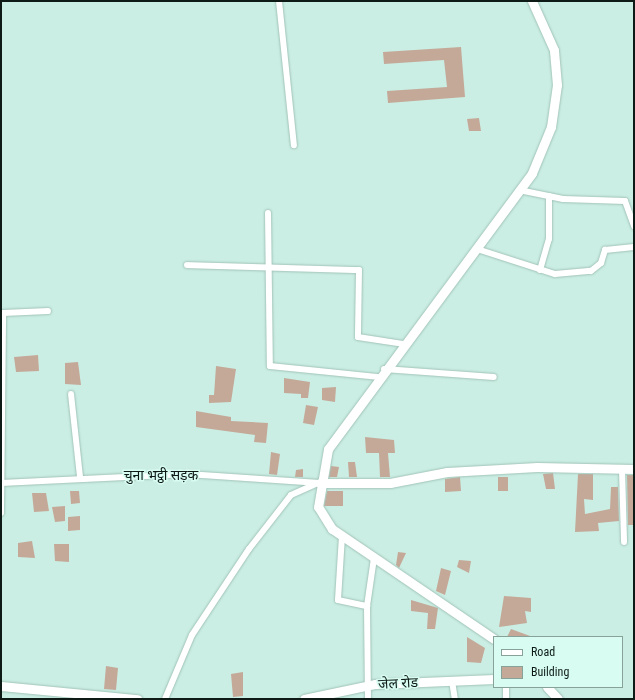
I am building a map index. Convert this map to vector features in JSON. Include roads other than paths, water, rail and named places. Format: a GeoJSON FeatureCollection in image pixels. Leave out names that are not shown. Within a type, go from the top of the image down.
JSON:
{"type":"FeatureCollection","features":[{"type":"Feature","properties":{"kind":"street"},"geometry":{"type":"LineString","coordinates":[[279,1],[294,145]]}},
{"type":"Feature","properties":{"kind":"street"},"geometry":{"type":"LineString","coordinates":[[493,638],[342,536],[322,518],[318,507],[320,483],[328,449],[378,377],[477,249],[532,173],[551,127],[557,85],[554,50],[532,1]]}},
{"type":"Feature","properties":{"kind":"street"},"geometry":{"type":"LineString","coordinates":[[519,190],[549,196],[625,201],[634,226]]}},
{"type":"Feature","properties":{"kind":"street"},"geometry":{"type":"LineString","coordinates":[[540,270],[549,239],[549,196]]}},
{"type":"Feature","properties":{"kind":"street"},"geometry":{"type":"LineString","coordinates":[[268,213],[270,366],[378,377]]}},
{"type":"Feature","properties":{"kind":"street"},"geometry":{"type":"LineString","coordinates":[[477,249],[555,274],[591,271],[601,263],[605,250],[634,247]]}},
{"type":"Feature","properties":{"kind":"street"},"geometry":{"type":"LineString","coordinates":[[187,265],[359,270],[358,337],[404,344]]}},
{"type":"Feature","properties":{"kind":"street"},"geometry":{"type":"LineString","coordinates":[[1,513],[3,313],[48,312]]}},
{"type":"Feature","properties":{"kind":"street"},"geometry":{"type":"LineString","coordinates":[[384,369],[494,377]]}},
{"type":"Feature","properties":{"kind":"street"},"geometry":{"type":"LineString","coordinates":[[71,394],[80,477]]}},
{"type":"Feature","properties":{"kind":"street"},"geometry":{"type":"LineString","coordinates":[[165,699],[192,635],[249,549],[291,495],[320,483],[390,483],[447,472],[537,467],[634,469]]}},
{"type":"Feature","properties":{"kind":"street"},"geometry":{"type":"LineString","coordinates":[[622,469],[624,542]]}},
{"type":"Feature","properties":{"kind":"street","name":"चुना भट्ठी सड़क"},"geometry":{"type":"LineString","coordinates":[[1,483],[80,477],[187,474],[320,483]]}},
{"type":"Feature","properties":{"kind":"street"},"geometry":{"type":"LineString","coordinates":[[342,536],[338,600],[367,606]]}},
{"type":"Feature","properties":{"kind":"street"},"geometry":{"type":"LineString","coordinates":[[368,699],[367,606],[374,558]]}},
{"type":"Feature","properties":{"kind":"street","name":"जेल रोड"},"geometry":{"type":"LineString","coordinates":[[304,699],[367,686],[493,679]]}},
{"type":"Feature","properties":{"kind":"street"},"geometry":{"type":"LineString","coordinates":[[452,681],[455,699]]}},
{"type":"Feature","properties":{"kind":"street"},"geometry":{"type":"LineString","coordinates":[[1,686],[137,699]]}},
{"type":"Feature","properties":{"kind":"street"},"geometry":{"type":"LineString","coordinates":[[506,688],[506,699]]}},
{"type":"Feature","properties":{"kind":"street"},"geometry":{"type":"LineString","coordinates":[[548,688],[558,699]]}}]}
